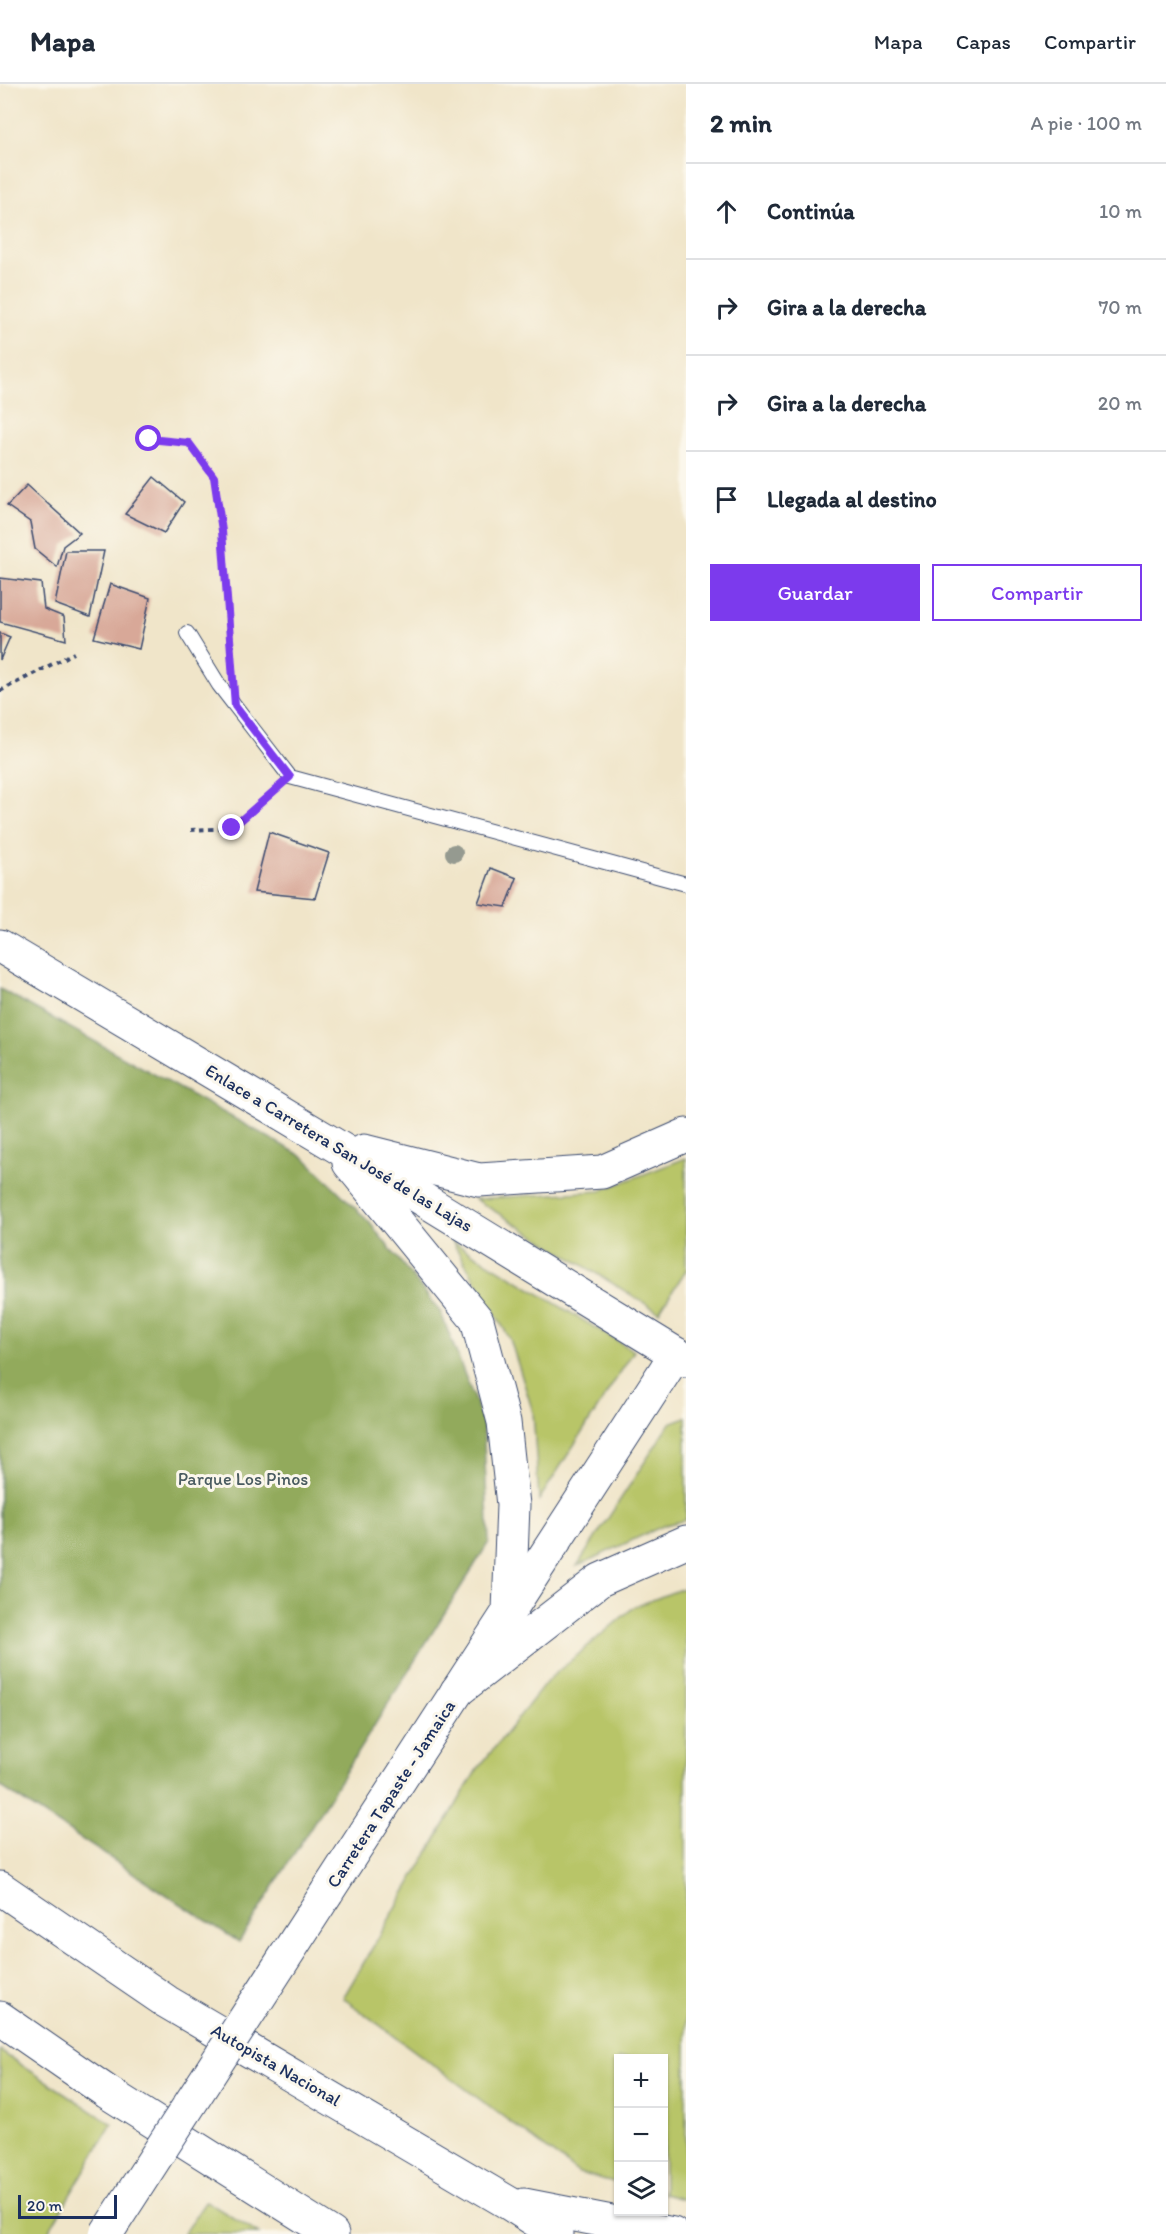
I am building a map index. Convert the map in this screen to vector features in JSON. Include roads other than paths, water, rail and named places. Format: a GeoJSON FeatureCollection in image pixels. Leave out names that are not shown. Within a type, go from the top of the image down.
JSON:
{"type":"FeatureCollection","features":[{"type":"Feature","properties":{"kind":"main road","name":"Enlace a Carretera San José de las Lajas"},"geometry":{"type":"LineString","coordinates":[[0,946],[333,1143],[681,1357]]}},
{"type":"Feature","properties":{"kind":"main road"},"geometry":{"type":"LineString","coordinates":[[333,1143],[478,1180],[602,1172],[686,1134]]}},
{"type":"Feature","properties":{"kind":"main road"},"geometry":{"type":"LineString","coordinates":[[333,1143],[477,1320],[505,1434],[513,1505],[509,1611]]}},
{"type":"Feature","properties":{"kind":"main road","name":"Carretera Tapaste - Jamaica"},"geometry":{"type":"LineString","coordinates":[[106,2234],[509,1611],[681,1357]]}},
{"type":"Feature","properties":{"kind":"main road"},"geometry":{"type":"LineString","coordinates":[[457,1691],[600,1580],[686,1542]]}},
{"type":"Feature","properties":{"kind":"main road","name":"Autopista Nacional"},"geometry":{"type":"LineString","coordinates":[[0,1888],[167,2002],[507,2202],[557,2234]]}},
{"type":"Feature","properties":{"kind":"main road"},"geometry":{"type":"LineString","coordinates":[[0,2018],[107,2092],[332,2234]]}},
{"type":"Feature","properties":{"kind":"main road"},"geometry":{"type":"LineString","coordinates":[[507,2202],[673,2234]]}},
{"type":"Feature","properties":{"kind":"lane"},"geometry":{"type":"LineString","coordinates":[[187,633],[219,685],[290,777],[686,884]]}},
{"type":"Feature","properties":{"kind":"park label","name":"Parque Los Pinos"},"geometry":{"type":"Point","coordinates":[243,1479]}}]}
